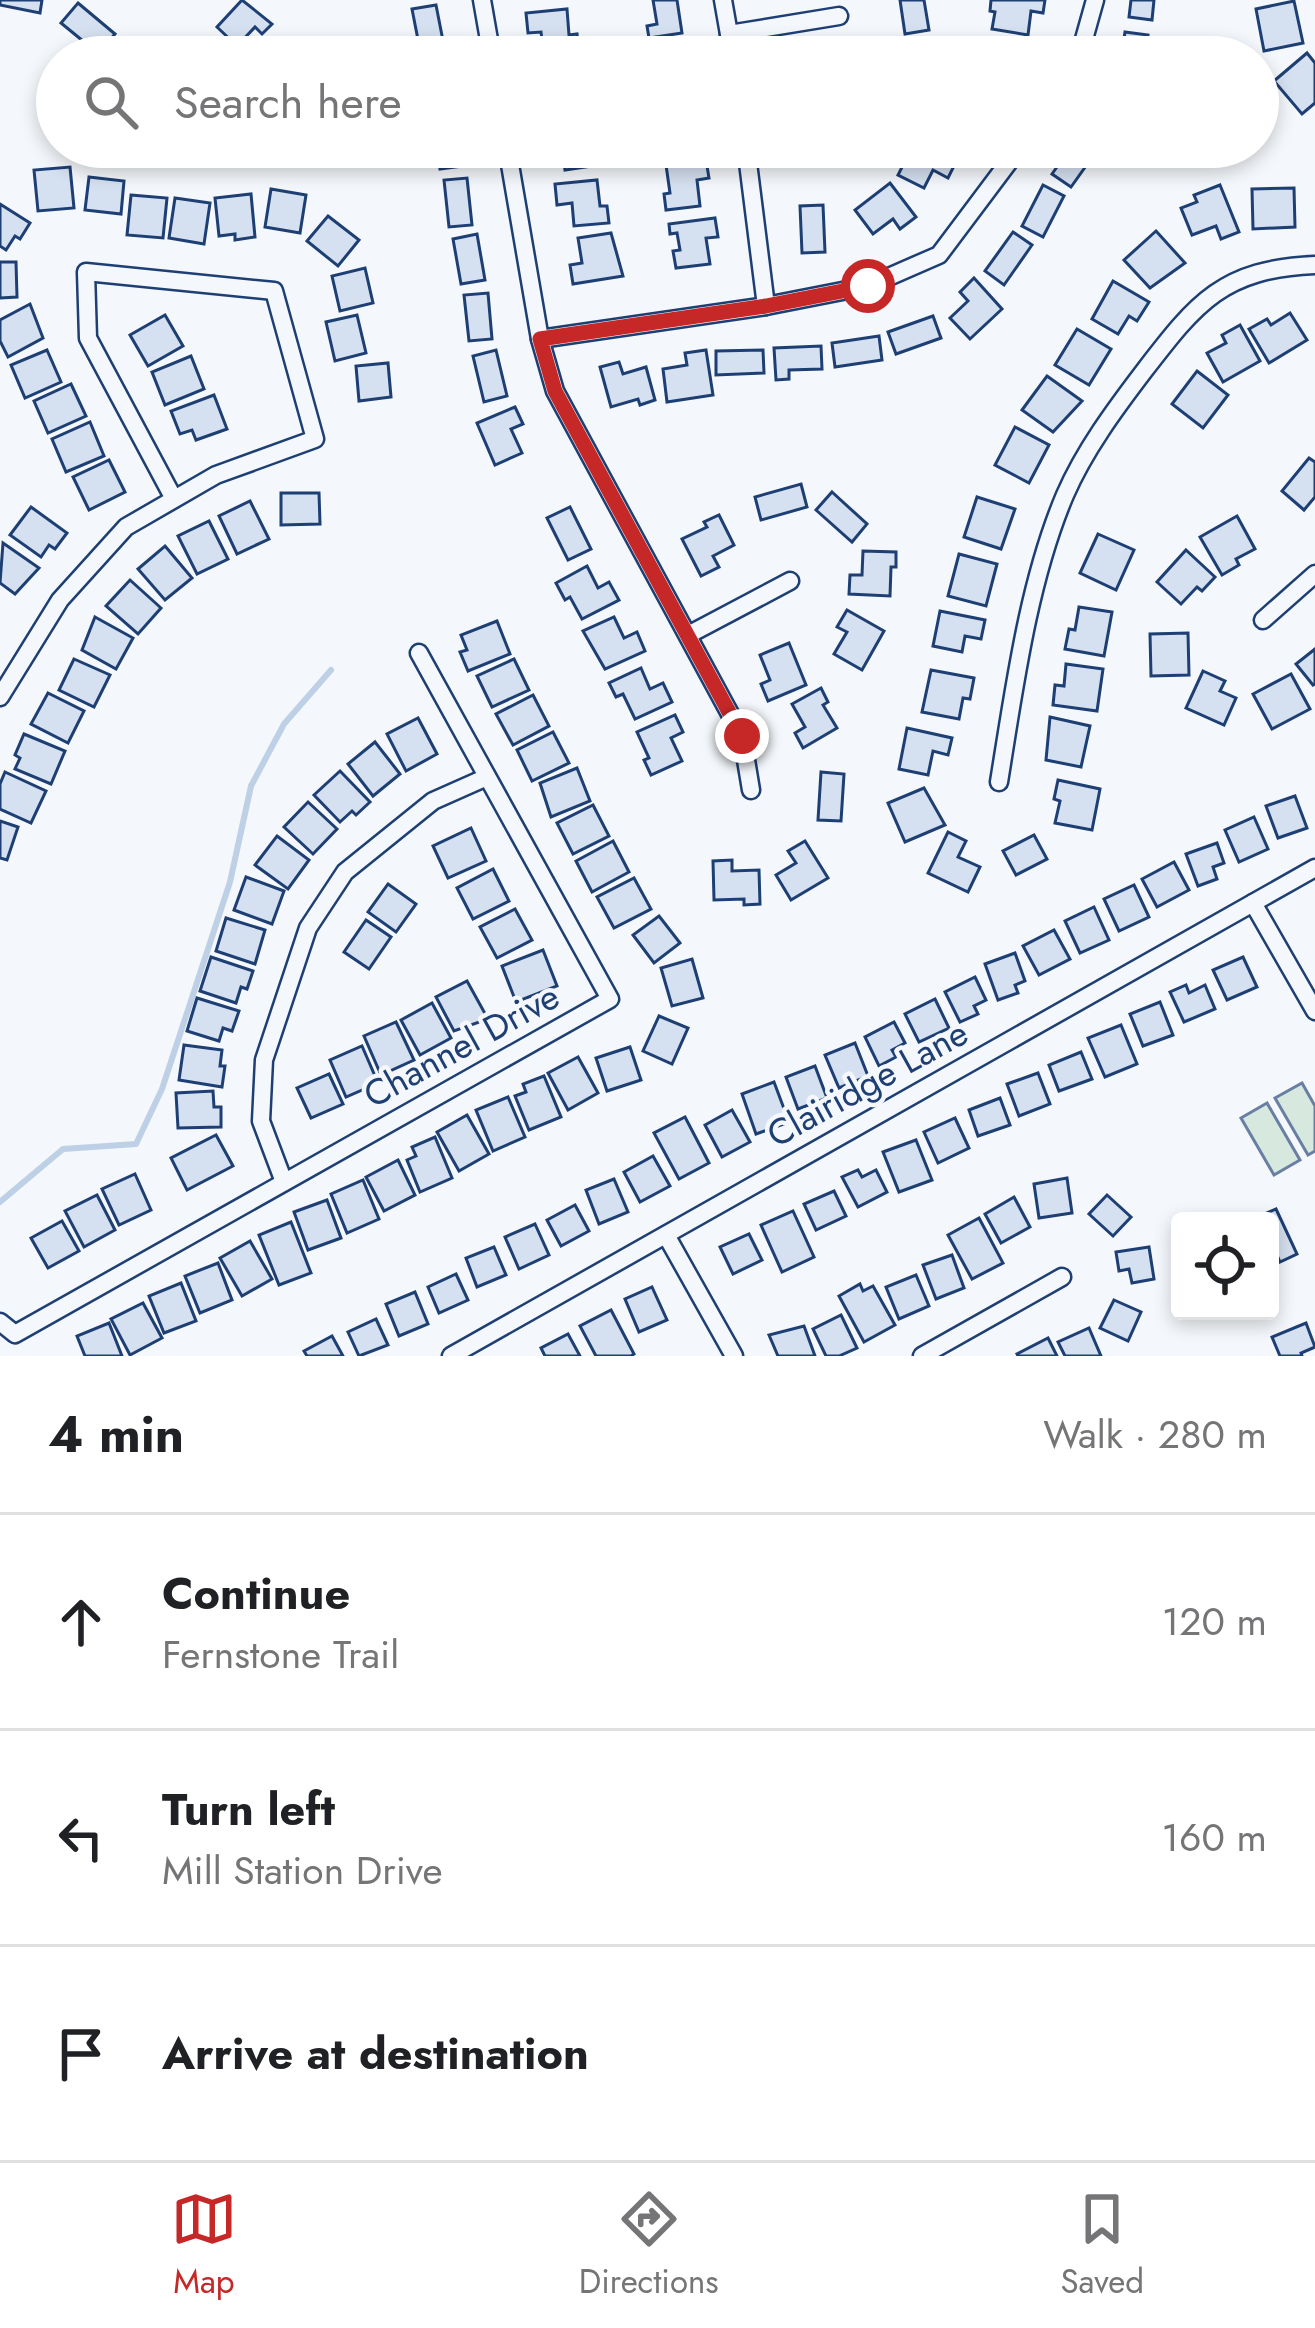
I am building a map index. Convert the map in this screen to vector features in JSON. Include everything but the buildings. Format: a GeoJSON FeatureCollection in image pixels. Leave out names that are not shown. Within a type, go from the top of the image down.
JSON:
{"type":"FeatureCollection","features":[{"type":"Feature","properties":{"kind":"street"},"geometry":{"type":"LineString","coordinates":[[482,0],[488,36]]}},
{"type":"Feature","properties":{"kind":"street"},"geometry":{"type":"LineString","coordinates":[[723,0],[729,34],[839,16]]}},
{"type":"Feature","properties":{"kind":"street"},"geometry":{"type":"LineString","coordinates":[[1085,36],[1095,0]]}},
{"type":"Feature","properties":{"kind":"street"},"geometry":{"type":"LineString","coordinates":[[511,168],[540,339],[555,391],[742,736],[751,790]]}},
{"type":"Feature","properties":{"kind":"street"},"geometry":{"type":"LineString","coordinates":[[749,168],[766,306]]}},
{"type":"Feature","properties":{"kind":"street"},"geometry":{"type":"LineString","coordinates":[[540,339],[868,286],[939,255],[1004,168]]}},
{"type":"Feature","properties":{"kind":"street"},"geometry":{"type":"LineString","coordinates":[[999,782],[1036,590],[1065,496],[1086,455],[1179,325],[1210,294],[1268,268],[1315,265]]}},
{"type":"Feature","properties":{"kind":"street"},"geometry":{"type":"LineString","coordinates":[[0,697],[60,600],[126,527],[216,475],[315,439],[274,291],[86,272],[88,338],[174,499]]}},
{"type":"Feature","properties":{"kind":"street"},"geometry":{"type":"LineString","coordinates":[[1263,620],[1315,574]]}},
{"type":"Feature","properties":{"kind":"street"},"geometry":{"type":"LineString","coordinates":[[688,635],[790,581]]}},
{"type":"Feature","properties":{"kind":"street","name":"Channel Drive"},"geometry":{"type":"LineString","coordinates":[[0,1322],[15,1334],[610,999],[419,653]]}},
{"type":"Feature","properties":{"kind":"street"},"geometry":{"type":"LineString","coordinates":[[284,1182],[261,1120],[264,1060],[308,928],[346,872],[434,801],[487,777]]}},
{"type":"Feature","properties":{"kind":"street","name":"Clairidge Lane"},"geometry":{"type":"LineString","coordinates":[[451,1356],[1315,868]]}},
{"type":"Feature","properties":{"kind":"street"},"geometry":{"type":"LineString","coordinates":[[1253,903],[1315,1011]]}},
{"type":"Feature","properties":{"kind":"street"},"geometry":{"type":"LineString","coordinates":[[666,1234],[734,1356]]}},
{"type":"Feature","properties":{"kind":"street"},"geometry":{"type":"LineString","coordinates":[[922,1356],[1062,1277]]}},
{"type":"Feature","properties":{"kind":"shaded area"},"geometry":{"type":"Polygon","coordinates":[[[1302,1083],[1315,1106],[1315,1151],[1308,1155],[1275,1098],[1302,1083]]]}},
{"type":"Feature","properties":{"kind":"shaded area"},"geometry":{"type":"Polygon","coordinates":[[[1267,1103],[1300,1160],[1274,1175],[1241,1118],[1267,1103]]]}},
{"type":"Feature","properties":{"kind":"waterway"},"geometry":{"type":"LineString","coordinates":[[0,1202],[63,1149],[136,1144],[162,1089],[230,882],[251,786],[284,724],[331,670]]}},
{"type":"Feature","properties":{"kind":"route"},"geometry":{"type":"LineString","coordinates":[[742,736],[555,391],[540,339],[868,286]]}}]}
